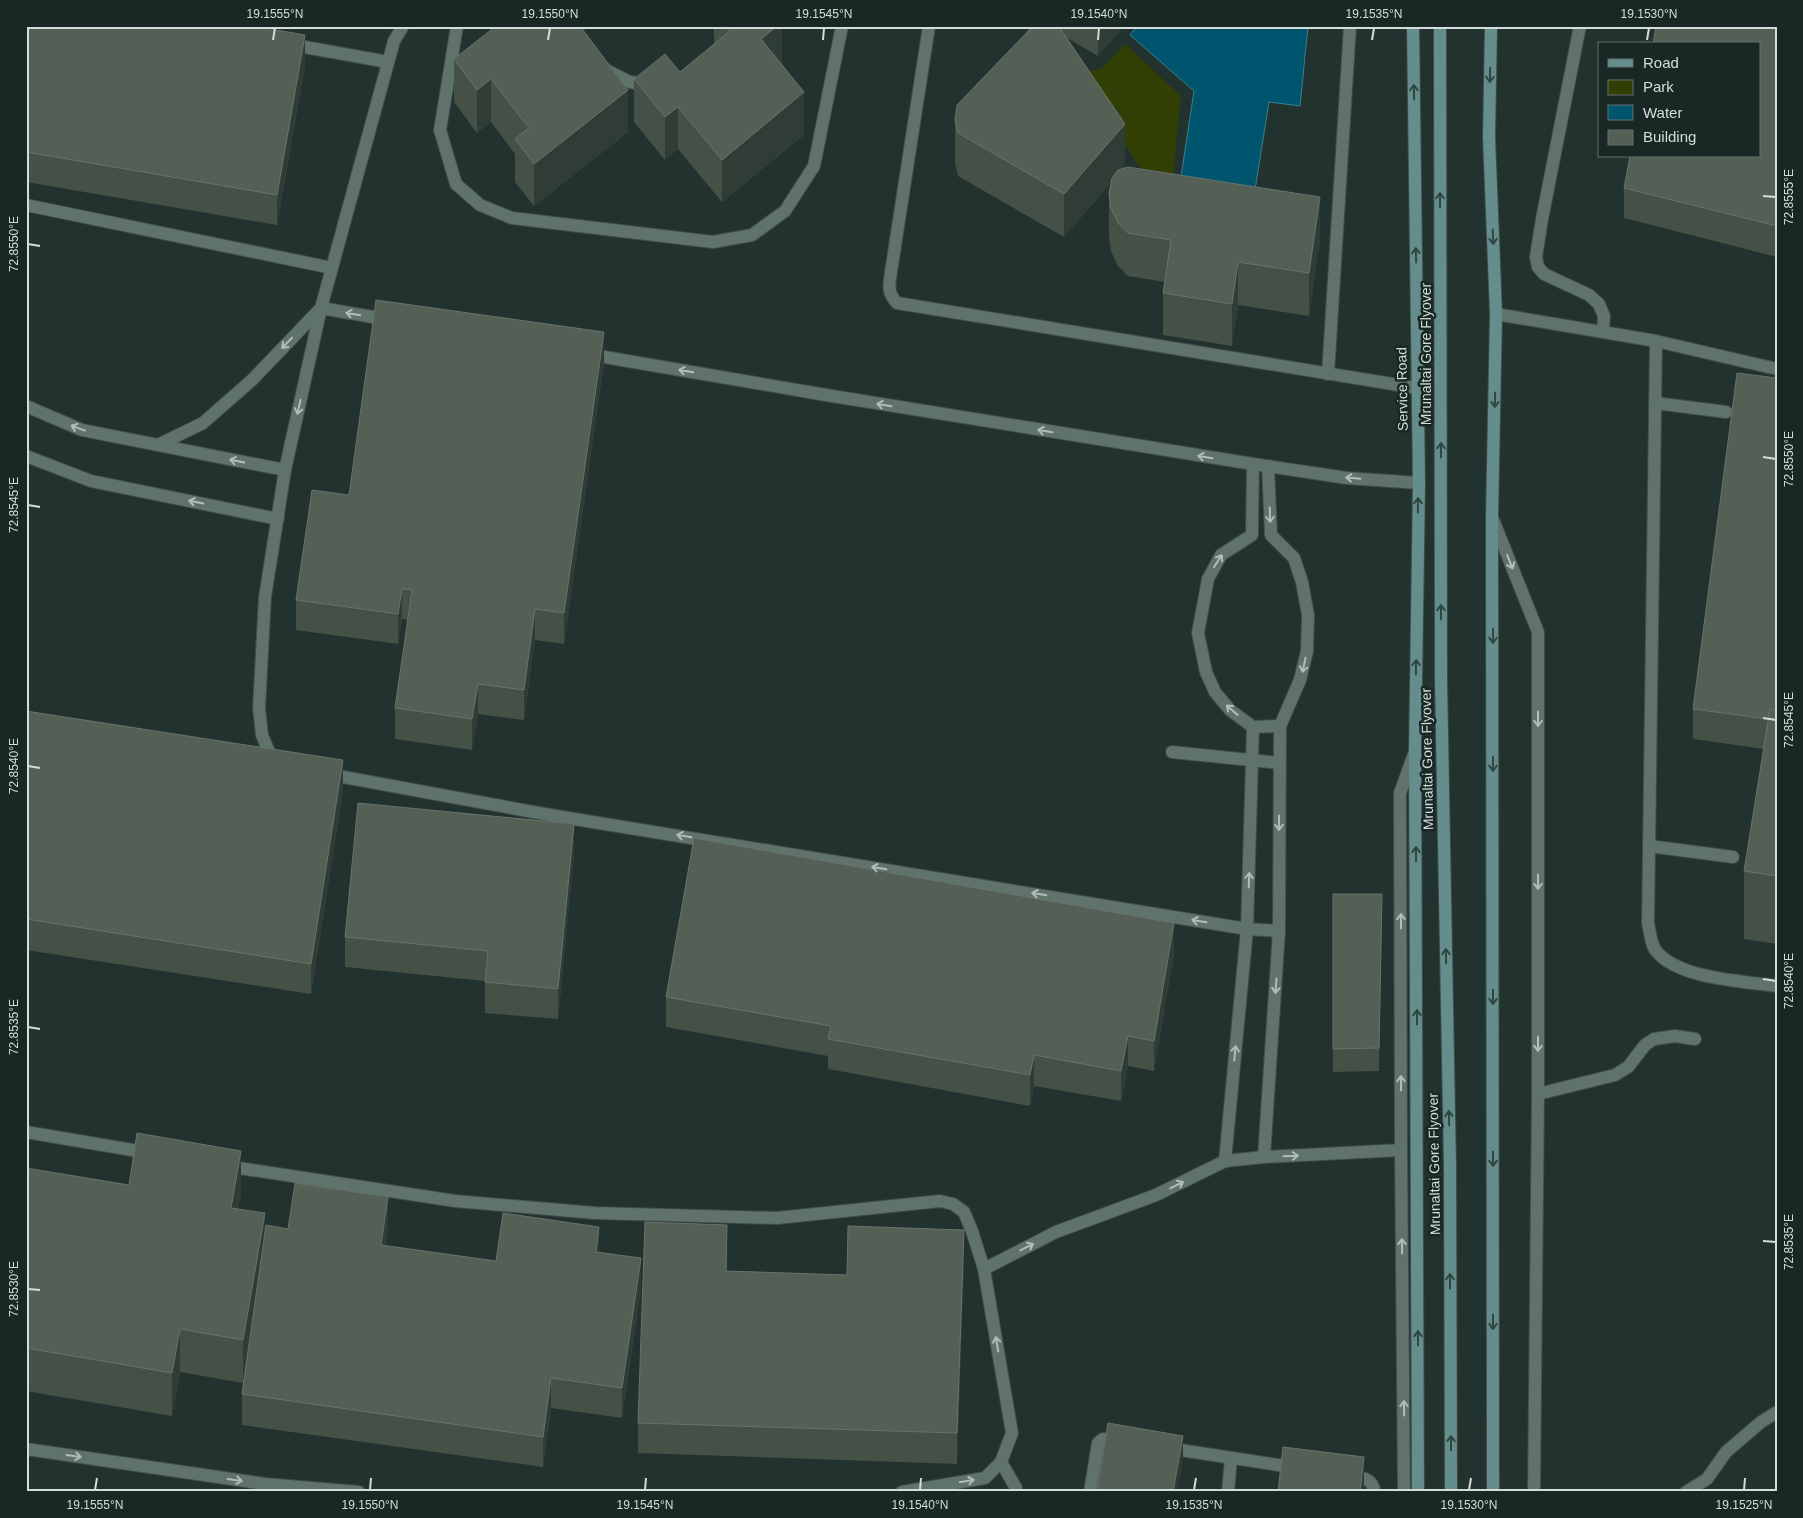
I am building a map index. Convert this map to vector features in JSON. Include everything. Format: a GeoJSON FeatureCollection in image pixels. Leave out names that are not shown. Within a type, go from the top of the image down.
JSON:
{"type":"FeatureCollection","features":[{"type":"Feature","properties":{"kind":"main road","name":"Service Road"},"geometry":{"type":"LineString","coordinates":[[1413,26],[1419,483],[1415,751]]}},
{"type":"Feature","properties":{"kind":"main road","name":"Mrunaltai Gore Flyover"},"geometry":{"type":"LineString","coordinates":[[1440,26],[1441,679],[1450,1167],[1451,1492]]}},
{"type":"Feature","properties":{"kind":"main road"},"geometry":{"type":"LineString","coordinates":[[1490,26],[1489,137],[1496,314],[1492,517],[1493,1492]]}},
{"type":"Feature","properties":{"kind":"main road","name":"Mrunaltai Gore Flyover"},"geometry":{"type":"LineString","coordinates":[[1415,751],[1418,1492]]}},
{"type":"Feature","properties":{"kind":"street"},"geometry":{"type":"LineString","coordinates":[[393,26],[394,41]]}},
{"type":"Feature","properties":{"kind":"street"},"geometry":{"type":"LineString","coordinates":[[290,768],[272,759],[262,734],[259,708],[265,596],[285,470],[321,308],[394,41],[402,26]]}},
{"type":"Feature","properties":{"kind":"street"},"geometry":{"type":"LineString","coordinates":[[457,26],[440,130],[456,184],[480,204],[512,218],[713,242],[752,235],[785,211],[814,166],[842,26]]}},
{"type":"Feature","properties":{"kind":"street"},"geometry":{"type":"LineString","coordinates":[[929,26],[889,287],[891,296],[897,303],[1417,388]]}},
{"type":"Feature","properties":{"kind":"street"},"geometry":{"type":"LineString","coordinates":[[1328,374],[1350,26]]}},
{"type":"Feature","properties":{"kind":"street"},"geometry":{"type":"LineString","coordinates":[[1580,26],[1536,258],[1538,267],[1544,274],[1590,295],[1599,304],[1604,316],[1603,332]]}},
{"type":"Feature","properties":{"kind":"street"},"geometry":{"type":"LineString","coordinates":[[275,41],[388,62]]}},
{"type":"Feature","properties":{"kind":"street"},"geometry":{"type":"LineString","coordinates":[[593,56],[605,70],[630,82],[652,87],[661,84]]}},
{"type":"Feature","properties":{"kind":"street"},"geometry":{"type":"LineString","coordinates":[[26,205],[332,268]]}},
{"type":"Feature","properties":{"kind":"street"},"geometry":{"type":"LineString","coordinates":[[321,308],[400,322]]}},
{"type":"Feature","properties":{"kind":"street"},"geometry":{"type":"LineString","coordinates":[[158,445],[203,423],[252,380],[321,308]]}},
{"type":"Feature","properties":{"kind":"street"},"geometry":{"type":"LineString","coordinates":[[1496,314],[1656,341],[1777,369]]}},
{"type":"Feature","properties":{"kind":"street"},"geometry":{"type":"LineString","coordinates":[[1656,341],[1648,923],[1656,952],[1675,967],[1699,975],[1777,986]]}},
{"type":"Feature","properties":{"kind":"street"},"geometry":{"type":"LineString","coordinates":[[577,353],[1253,464],[1347,478],[1419,483]]}},
{"type":"Feature","properties":{"kind":"street"},"geometry":{"type":"LineString","coordinates":[[1656,403],[1726,412]]}},
{"type":"Feature","properties":{"kind":"street"},"geometry":{"type":"LineString","coordinates":[[26,406],[82,430],[285,470]]}},
{"type":"Feature","properties":{"kind":"street"},"geometry":{"type":"LineString","coordinates":[[26,456],[91,481],[278,519]]}},
{"type":"Feature","properties":{"kind":"street"},"geometry":{"type":"LineString","coordinates":[[1252,535],[1253,464]]}},
{"type":"Feature","properties":{"kind":"street"},"geometry":{"type":"LineString","coordinates":[[1264,1157],[1280,932],[1280,726],[1300,680],[1307,651],[1308,615],[1302,582],[1294,558],[1271,535],[1268,466]]}},
{"type":"Feature","properties":{"kind":"street"},"geometry":{"type":"LineString","coordinates":[[1492,517],[1538,632],[1538,1094],[1534,1492]]}},
{"type":"Feature","properties":{"kind":"street"},"geometry":{"type":"LineString","coordinates":[[1271,535],[1252,535],[1221,555],[1208,578],[1198,633],[1206,672],[1215,692],[1230,710],[1253,727],[1280,726]]}},
{"type":"Feature","properties":{"kind":"street"},"geometry":{"type":"LineString","coordinates":[[1225,1161],[1247,929],[1253,727]]}},
{"type":"Feature","properties":{"kind":"street"},"geometry":{"type":"LineString","coordinates":[[1404,1492],[1400,793],[1415,751]]}},
{"type":"Feature","properties":{"kind":"street"},"geometry":{"type":"LineString","coordinates":[[1172,752],[1279,763]]}},
{"type":"Feature","properties":{"kind":"street"},"geometry":{"type":"LineString","coordinates":[[319,773],[560,816],[1247,929],[1280,932]]}},
{"type":"Feature","properties":{"kind":"street"},"geometry":{"type":"LineString","coordinates":[[1649,846],[1733,857]]}},
{"type":"Feature","properties":{"kind":"street"},"geometry":{"type":"LineString","coordinates":[[1538,1094],[1615,1075],[1628,1067],[1645,1045],[1654,1039],[1675,1036],[1696,1039]]}},
{"type":"Feature","properties":{"kind":"street"},"geometry":{"type":"LineString","coordinates":[[26,1132],[163,1156]]}},
{"type":"Feature","properties":{"kind":"street"},"geometry":{"type":"LineString","coordinates":[[984,1269],[1056,1232],[1156,1195],[1225,1161],[1264,1157],[1401,1150]]}},
{"type":"Feature","properties":{"kind":"street"},"geometry":{"type":"LineString","coordinates":[[212,1164],[455,1200],[595,1213],[777,1218],[940,1201],[952,1204],[964,1212],[984,1269],[1012,1434],[1001,1462],[985,1478],[902,1492]]}},
{"type":"Feature","properties":{"kind":"street"},"geometry":{"type":"LineString","coordinates":[[1686,1492],[1707,1479],[1726,1452],[1761,1422],[1777,1412]]}},
{"type":"Feature","properties":{"kind":"street"},"geometry":{"type":"LineString","coordinates":[[1090,1492],[1098,1443],[1103,1439],[1140,1444]]}},
{"type":"Feature","properties":{"kind":"street"},"geometry":{"type":"LineString","coordinates":[[1158,1446],[1314,1471]]}},
{"type":"Feature","properties":{"kind":"street"},"geometry":{"type":"LineString","coordinates":[[26,1449],[265,1484],[352,1492]]}},
{"type":"Feature","properties":{"kind":"street"},"geometry":{"type":"LineString","coordinates":[[1228,1492],[1231,1458]]}},
{"type":"Feature","properties":{"kind":"street"},"geometry":{"type":"LineString","coordinates":[[1001,1462],[1016,1488],[1016,1492]]}},
{"type":"Feature","properties":{"kind":"street"},"geometry":{"type":"LineString","coordinates":[[1333,1474],[1368,1480],[1373,1484],[1375,1492]]}},
{"type":"Feature","properties":{"kind":"green space"},"geometry":{"type":"Polygon","coordinates":[[[1125,44],[1181,96],[1173,178],[1145,175],[1078,75],[1102,68],[1125,44]]]}},
{"type":"Feature","properties":{"kind":"water"},"geometry":{"type":"Polygon","coordinates":[[[1137,26],[1308,26],[1300,106],[1269,102],[1251,215],[1177,203],[1194,91],[1130,35],[1137,26]]]}},
{"type":"Feature","properties":{"kind":"building"},"geometry":{"type":"Polygon","coordinates":[[[26,26],[253,26],[305,35],[277,195],[26,152],[26,26]]]}},
{"type":"Feature","properties":{"kind":"building"},"geometry":{"type":"Polygon","coordinates":[[[496,26],[580,26],[628,90],[534,164],[515,139],[529,128],[491,79],[477,90],[454,59],[496,26]]]}},
{"type":"Feature","properties":{"kind":"building"},"geometry":{"type":"Polygon","coordinates":[[[726,26],[777,26],[761,39],[804,92],[722,160],[678,107],[665,117],[634,79],[665,54],[680,72],[730,31],[726,26]]]}},
{"type":"Feature","properties":{"kind":"building"},"geometry":{"type":"Polygon","coordinates":[[[1033,26],[1056,26],[1060,28],[1125,124],[1064,194],[958,133],[955,120],[957,105],[1033,26]]]}},
{"type":"Feature","properties":{"kind":"building"},"geometry":{"type":"Polygon","coordinates":[[[1656,26],[1777,26],[1777,226],[1624,188],[1630,158],[1760,158],[1760,42],[1653,42],[1656,26]]]}},
{"type":"Feature","properties":{"kind":"building"},"geometry":{"type":"Polygon","coordinates":[[[1128,167],[1320,197],[1309,273],[1238,262],[1232,304],[1163,293],[1171,240],[1128,233],[1118,223],[1111,208],[1109,193],[1112,178],[1118,170],[1128,167]]]}},
{"type":"Feature","properties":{"kind":"building"},"geometry":{"type":"Polygon","coordinates":[[[376,300],[604,332],[564,613],[535,609],[524,690],[478,684],[472,719],[395,708],[412,590],[402,589],[398,614],[296,600],[312,490],[349,495],[376,300]]]}},
{"type":"Feature","properties":{"kind":"building"},"geometry":{"type":"Polygon","coordinates":[[[1737,373],[1777,378],[1777,710],[1770,709],[1768,719],[1693,709],[1737,373]]]}},
{"type":"Feature","properties":{"kind":"building"},"geometry":{"type":"Polygon","coordinates":[[[1770,709],[1777,710],[1777,876],[1744,871],[1770,709]]]}},
{"type":"Feature","properties":{"kind":"building"},"geometry":{"type":"Polygon","coordinates":[[[26,711],[343,760],[311,964],[26,919],[26,711]]]}},
{"type":"Feature","properties":{"kind":"building"},"geometry":{"type":"Polygon","coordinates":[[[358,803],[574,824],[558,989],[485,982],[488,951],[345,937],[358,803]]]}},
{"type":"Feature","properties":{"kind":"building"},"geometry":{"type":"Polygon","coordinates":[[[694,838],[1174,923],[1154,1041],[1128,1036],[1121,1071],[1034,1055],[1030,1075],[828,1039],[831,1026],[666,997],[694,838]]]}},
{"type":"Feature","properties":{"kind":"building"},"geometry":{"type":"Polygon","coordinates":[[[1333,894],[1382,894],[1379,1048],[1333,1049],[1333,894]]]}},
{"type":"Feature","properties":{"kind":"building"},"geometry":{"type":"Polygon","coordinates":[[[137,1133],[241,1151],[231,1208],[265,1213],[243,1340],[180,1329],[172,1373],[26,1348],[26,1168],[129,1185],[137,1133]]]}},
{"type":"Feature","properties":{"kind":"building"},"geometry":{"type":"Polygon","coordinates":[[[295,1183],[388,1197],[381,1245],[496,1261],[503,1213],[599,1227],[596,1252],[641,1258],[622,1388],[551,1378],[543,1437],[242,1394],[266,1225],[288,1229],[295,1183]]]}},
{"type":"Feature","properties":{"kind":"building"},"geometry":{"type":"Polygon","coordinates":[[[645,1222],[727,1225],[726,1271],[847,1275],[848,1226],[964,1230],[957,1433],[638,1423],[645,1222]]]}},
{"type":"Feature","properties":{"kind":"building"},"geometry":{"type":"Polygon","coordinates":[[[1108,1423],[1183,1436],[1173,1492],[1097,1492],[1108,1423]]]}},
{"type":"Feature","properties":{"kind":"building"},"geometry":{"type":"Polygon","coordinates":[[[1283,1447],[1364,1457],[1360,1492],[1278,1492],[1283,1447]]]}}]}
